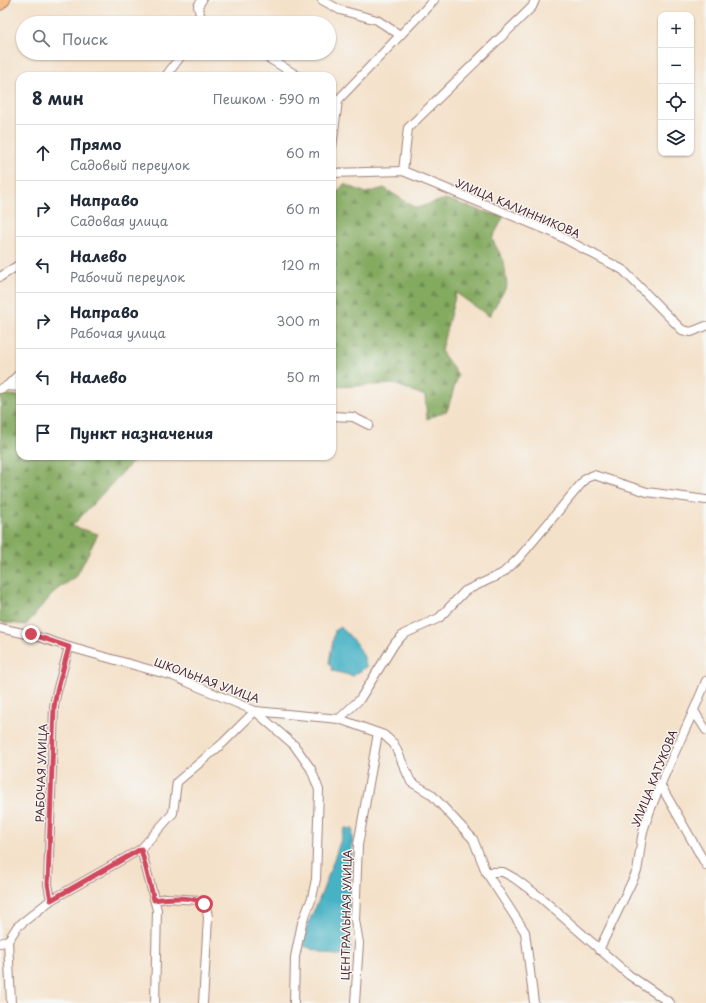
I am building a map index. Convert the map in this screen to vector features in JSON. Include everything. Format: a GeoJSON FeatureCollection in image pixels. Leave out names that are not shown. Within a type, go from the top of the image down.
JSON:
{"type":"FeatureCollection","features":[{"type":"Feature","properties":{"kind":"main road"},"geometry":{"type":"LineString","coordinates":[[0,5],[4,0]]}},
{"type":"Feature","properties":{"kind":"street"},"geometry":{"type":"LineString","coordinates":[[200,16],[198,6],[202,0]]}},
{"type":"Feature","properties":{"kind":"street"},"geometry":{"type":"LineString","coordinates":[[322,0],[340,10],[377,20],[400,35]]}},
{"type":"Feature","properties":{"kind":"street"},"geometry":{"type":"LineString","coordinates":[[336,97],[434,0]]}},
{"type":"Feature","properties":{"kind":"street"},"geometry":{"type":"LineString","coordinates":[[403,171],[408,128],[532,7],[535,0]]}},
{"type":"Feature","properties":{"kind":"street"},"geometry":{"type":"LineString","coordinates":[[169,72],[178,60]]}},
{"type":"Feature","properties":{"kind":"street"},"geometry":{"type":"LineString","coordinates":[[272,60],[291,72]]}},
{"type":"Feature","properties":{"kind":"street","name":"УЛИЦА КАЛИННИКОВА"},"geometry":{"type":"LineString","coordinates":[[336,173],[403,171],[552,232],[622,270],[682,330],[691,332],[706,326]]}},
{"type":"Feature","properties":{"kind":"street"},"geometry":{"type":"LineString","coordinates":[[0,277],[16,267]]}},
{"type":"Feature","properties":{"kind":"street"},"geometry":{"type":"LineString","coordinates":[[3,387],[16,376]]}},
{"type":"Feature","properties":{"kind":"street"},"geometry":{"type":"LineString","coordinates":[[3,387],[16,387]]}},
{"type":"Feature","properties":{"kind":"street"},"geometry":{"type":"LineString","coordinates":[[336,416],[353,417],[369,425]]}},
{"type":"Feature","properties":{"kind":"street"},"geometry":{"type":"LineString","coordinates":[[339,719],[360,699],[395,643],[404,634],[439,618],[465,591],[503,573],[519,558],[586,478],[594,475],[647,492],[706,500]]}},
{"type":"Feature","properties":{"kind":"street","name":"ШКОЛЬНАЯ УЛИЦА"},"geometry":{"type":"LineString","coordinates":[[0,628],[31,634],[69,647],[173,676],[256,710],[339,719],[384,736],[394,744],[410,782],[431,794],[473,839],[486,872],[526,932],[534,1003]]}},
{"type":"Feature","properties":{"kind":"street","name":"РАБОЧАЯ УЛИЦА"},"geometry":{"type":"LineString","coordinates":[[51,900],[48,884],[54,707],[69,647]]}},
{"type":"Feature","properties":{"kind":"street","name":"УЛИЦА КАТУКОВА"},"geometry":{"type":"LineString","coordinates":[[599,950],[637,871],[644,830],[661,786],[706,681]]}},
{"type":"Feature","properties":{"kind":"street"},"geometry":{"type":"LineString","coordinates":[[11,1003],[4,942],[17,927],[51,900],[141,849],[173,813],[177,782],[223,743],[256,710],[294,745],[311,769],[319,790],[316,879],[312,898],[302,923],[295,957],[294,1003]]}},
{"type":"Feature","properties":{"kind":"street"},"geometry":{"type":"LineString","coordinates":[[694,711],[706,730]]}},
{"type":"Feature","properties":{"kind":"street","name":"ЦЕНТРАЛЬНАЯ УЛИЦА"},"geometry":{"type":"LineString","coordinates":[[355,1003],[359,943],[355,920],[358,845],[378,733]]}},
{"type":"Feature","properties":{"kind":"street"},"geometry":{"type":"LineString","coordinates":[[661,786],[706,865]]}},
{"type":"Feature","properties":{"kind":"street"},"geometry":{"type":"LineString","coordinates":[[141,849],[157,910],[155,1003]]}},
{"type":"Feature","properties":{"kind":"street"},"geometry":{"type":"LineString","coordinates":[[486,872],[503,872],[514,878],[540,897],[629,975],[670,1003]]}},
{"type":"Feature","properties":{"kind":"street"},"geometry":{"type":"LineString","coordinates":[[154,900],[166,898],[200,900],[207,908],[208,925],[203,1003]]}},
{"type":"Feature","properties":{"kind":"green space"},"geometry":{"type":"Polygon","coordinates":[[[344,184],[366,193],[384,188],[416,208],[446,199],[488,213],[504,216],[492,239],[504,261],[507,286],[489,316],[456,293],[441,351],[458,375],[447,411],[427,419],[425,396],[395,384],[336,387],[336,194],[344,184]]]}},
{"type":"Feature","properties":{"kind":"green space"},"geometry":{"type":"Polygon","coordinates":[[[1,394],[16,396],[16,460],[134,460],[72,526],[98,534],[76,577],[56,590],[26,625],[0,622],[1,394]]]}},
{"type":"Feature","properties":{"kind":"water"},"geometry":{"type":"Polygon","coordinates":[[[341,627],[361,650],[365,661],[366,667],[353,676],[333,671],[329,662],[335,630],[341,627]]]}},
{"type":"Feature","properties":{"kind":"water"},"geometry":{"type":"Polygon","coordinates":[[[345,828],[353,829],[349,908],[351,950],[349,954],[337,955],[304,946],[304,939],[345,828]]]}},
{"type":"Feature","properties":{"kind":"route"},"geometry":{"type":"LineString","coordinates":[[31,634],[69,647],[54,707],[48,884],[51,900],[141,849],[154,900],[166,898],[200,900],[204,904]]}}]}
